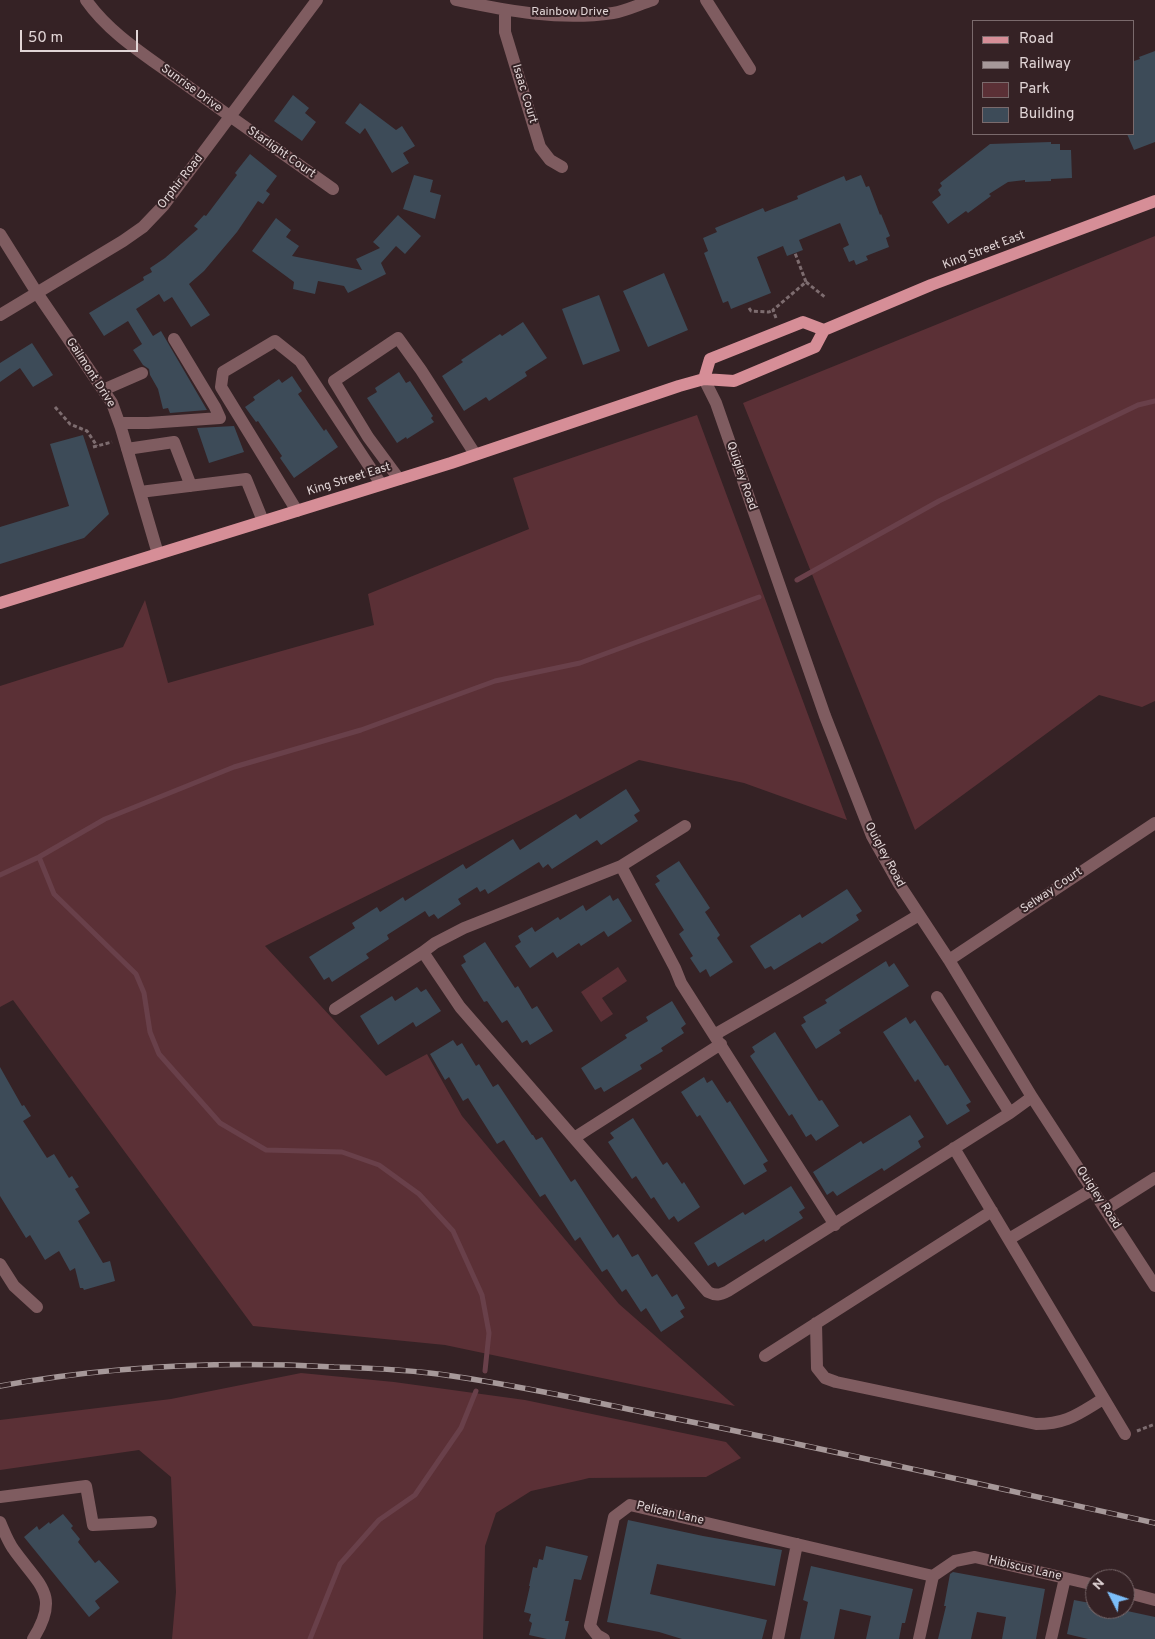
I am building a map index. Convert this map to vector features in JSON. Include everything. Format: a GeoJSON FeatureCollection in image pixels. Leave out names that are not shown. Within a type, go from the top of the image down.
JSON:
{"type":"FeatureCollection","features":[{"type":"Feature","properties":{"kind":"main road","name":"King Street East"},"geometry":{"type":"LineString","coordinates":[[0,603],[399,479],[704,379],[734,381],[815,347],[824,330],[931,285],[1155,201]]}},
{"type":"Feature","properties":{"kind":"main road"},"geometry":{"type":"LineString","coordinates":[[704,379],[710,358],[803,322],[824,330]]}},
{"type":"Feature","properties":{"kind":"street","name":"Sunrise Drive"},"geometry":{"type":"LineString","coordinates":[[86,0],[94,11],[122,38],[230,117]]}},
{"type":"Feature","properties":{"kind":"street","name":"Orphir Road"},"geometry":{"type":"LineString","coordinates":[[0,315],[123,241],[142,227],[164,205],[318,0]]}},
{"type":"Feature","properties":{"kind":"street","name":"Rainbow Drive"},"geometry":{"type":"LineString","coordinates":[[456,0],[534,14],[578,15],[613,13],[653,0]]}},
{"type":"Feature","properties":{"kind":"street"},"geometry":{"type":"LineString","coordinates":[[706,0],[750,69]]}},
{"type":"Feature","properties":{"kind":"street","name":"Isaac Court"},"geometry":{"type":"LineString","coordinates":[[504,10],[505,32],[540,147],[550,160],[562,167]]}},
{"type":"Feature","properties":{"kind":"street","name":"Starlight Court"},"geometry":{"type":"LineString","coordinates":[[230,117],[333,188]]}},
{"type":"Feature","properties":{"kind":"street","name":"Gailmont Drive"},"geometry":{"type":"LineString","coordinates":[[0,234],[112,404],[120,423],[158,554]]}},
{"type":"Feature","properties":{"kind":"street"},"geometry":{"type":"LineString","coordinates":[[399,479],[368,437],[334,381],[398,338],[475,454]]}},
{"type":"Feature","properties":{"kind":"street"},"geometry":{"type":"LineString","coordinates":[[120,423],[220,418],[215,406],[174,339]]}},
{"type":"Feature","properties":{"kind":"street"},"geometry":{"type":"LineString","coordinates":[[297,511],[220,387],[223,372],[275,340],[300,361],[381,484]]}},
{"type":"Feature","properties":{"kind":"street"},"geometry":{"type":"LineString","coordinates":[[103,390],[142,373]]}},
{"type":"Feature","properties":{"kind":"street","name":"Quigley Road"},"geometry":{"type":"LineString","coordinates":[[704,379],[716,403],[825,716],[872,836],[1032,1097],[1155,1286]]}},
{"type":"Feature","properties":{"kind":"street"},"geometry":{"type":"LineString","coordinates":[[148,423],[152,445]]}},
{"type":"Feature","properties":{"kind":"street"},"geometry":{"type":"LineString","coordinates":[[126,443],[152,445],[174,442],[191,486]]}},
{"type":"Feature","properties":{"kind":"street"},"geometry":{"type":"LineString","coordinates":[[140,492],[246,479],[262,521]]}},
{"type":"Feature","properties":{"kind":"street","name":"Selway Court"},"geometry":{"type":"LineString","coordinates":[[949,960],[1155,823]]}},
{"type":"Feature","properties":{"kind":"street"},"geometry":{"type":"LineString","coordinates":[[335,1009],[435,943],[464,928],[621,866],[685,826]]}},
{"type":"Feature","properties":{"kind":"street"},"geometry":{"type":"LineString","coordinates":[[621,866],[675,968],[681,983],[835,1225]]}},
{"type":"Feature","properties":{"kind":"street"},"geometry":{"type":"LineString","coordinates":[[574,1138],[717,1039],[796,988],[919,915]]}},
{"type":"Feature","properties":{"kind":"street"},"geometry":{"type":"LineString","coordinates":[[423,952],[460,1007],[708,1292],[715,1295],[721,1295],[728,1291],[835,1225],[1032,1097]]}},
{"type":"Feature","properties":{"kind":"street"},"geometry":{"type":"LineString","coordinates":[[937,997],[1010,1113]]}},
{"type":"Feature","properties":{"kind":"street"},"geometry":{"type":"LineString","coordinates":[[954,1148],[1125,1434]]}},
{"type":"Feature","properties":{"kind":"street"},"geometry":{"type":"LineString","coordinates":[[1106,1209],[1155,1178]]}},
{"type":"Feature","properties":{"kind":"street"},"geometry":{"type":"LineString","coordinates":[[1009,1239],[1093,1189]]}},
{"type":"Feature","properties":{"kind":"street"},"geometry":{"type":"LineString","coordinates":[[765,1356],[992,1211]]}},
{"type":"Feature","properties":{"kind":"street"},"geometry":{"type":"LineString","coordinates":[[0,1264],[14,1286],[37,1307]]}},
{"type":"Feature","properties":{"kind":"street"},"geometry":{"type":"LineString","coordinates":[[816,1323],[817,1368],[825,1378],[836,1382],[1036,1424],[1053,1424],[1069,1419],[1103,1399]]}},
{"type":"Feature","properties":{"kind":"street"},"geometry":{"type":"LineString","coordinates":[[0,1498],[86,1486],[93,1525],[151,1522]]}},
{"type":"Feature","properties":{"kind":"street","name":"Pelican Lane"},"geometry":{"type":"LineString","coordinates":[[604,1639],[597,1635],[590,1626],[614,1518],[630,1504],[933,1576]]}},
{"type":"Feature","properties":{"kind":"street"},"geometry":{"type":"LineString","coordinates":[[0,1522],[12,1547],[41,1584],[47,1603],[42,1625],[33,1639]]}},
{"type":"Feature","properties":{"kind":"street"},"geometry":{"type":"LineString","coordinates":[[778,1639],[797,1544]]}},
{"type":"Feature","properties":{"kind":"street","name":"Hibiscus Lane"},"geometry":{"type":"LineString","coordinates":[[933,1576],[955,1561],[975,1557],[1085,1583]]}},
{"type":"Feature","properties":{"kind":"street"},"geometry":{"type":"LineString","coordinates":[[919,1639],[933,1576]]}},
{"type":"Feature","properties":{"kind":"street"},"geometry":{"type":"LineString","coordinates":[[1051,1639],[1065,1578]]}},
{"type":"Feature","properties":{"kind":"street"},"geometry":{"type":"LineString","coordinates":[[1135,1595],[1155,1600]]}},
{"type":"Feature","properties":{"kind":"path"},"geometry":{"type":"LineString","coordinates":[[794,253],[806,282],[826,298]]}},
{"type":"Feature","properties":{"kind":"path"},"geometry":{"type":"LineString","coordinates":[[749,308],[751,312],[769,312],[806,282]]}},
{"type":"Feature","properties":{"kind":"path"},"geometry":{"type":"LineString","coordinates":[[773,310],[776,318]]}},
{"type":"Feature","properties":{"kind":"path"},"geometry":{"type":"LineString","coordinates":[[55,407],[70,424],[87,431],[95,447],[126,443]]}},
{"type":"Feature","properties":{"kind":"path"},"geometry":{"type":"LineString","coordinates":[[1125,1434],[1155,1424]]}},
{"type":"Feature","properties":{"kind":"green space"},"geometry":{"type":"Polygon","coordinates":[[[1155,236],[1155,701],[1142,707],[1099,695],[915,830],[743,403],[1155,236]]]}},
{"type":"Feature","properties":{"kind":"green space"},"geometry":{"type":"Polygon","coordinates":[[[697,415],[847,820],[744,783],[639,760],[265,946],[386,1076],[427,1054],[462,1116],[619,1304],[735,1406],[445,1345],[253,1326],[13,1000],[0,1007],[0,686],[123,647],[145,600],[168,683],[374,625],[368,594],[529,529],[513,478],[697,415]]]}},
{"type":"Feature","properties":{"kind":"green space"},"geometry":{"type":"Polygon","coordinates":[[[618,967],[627,981],[602,998],[613,1014],[601,1022],[581,992],[618,967]]]}},
{"type":"Feature","properties":{"kind":"green space"},"geometry":{"type":"Polygon","coordinates":[[[301,1373],[394,1382],[525,1400],[726,1442],[741,1458],[706,1477],[589,1478],[531,1491],[496,1513],[485,1546],[483,1639],[172,1639],[176,1592],[171,1477],[139,1450],[0,1470],[0,1420],[171,1399],[301,1373]]]}},
{"type":"Feature","properties":{"kind":"building"},"geometry":{"type":"Polygon","coordinates":[[[1155,51],[1155,142],[1134,150],[1127,135],[1135,135],[1135,61],[1140,59],[1139,57],[1155,51]]]}},
{"type":"Feature","properties":{"kind":"building"},"geometry":{"type":"Polygon","coordinates":[[[293,95],[309,108],[305,113],[316,122],[302,141],[274,121],[293,95]]]}},
{"type":"Feature","properties":{"kind":"building"},"geometry":{"type":"Polygon","coordinates":[[[360,103],[396,130],[402,126],[415,146],[403,153],[409,163],[392,173],[365,128],[360,134],[345,123],[360,103]]]}},
{"type":"Feature","properties":{"kind":"building"},"geometry":{"type":"Polygon","coordinates":[[[1051,142],[1051,144],[1060,144],[1060,150],[1071,150],[1072,178],[1051,179],[1051,181],[1025,182],[1025,180],[1008,182],[989,194],[991,196],[968,213],[966,211],[948,224],[932,202],[941,195],[938,190],[942,186],[940,183],[990,144],[1051,142]]]}},
{"type":"Feature","properties":{"kind":"building"},"geometry":{"type":"Polygon","coordinates":[[[250,154],[277,176],[266,191],[270,194],[263,204],[258,201],[237,232],[204,271],[189,284],[210,315],[191,327],[172,297],[164,302],[159,294],[136,309],[153,336],[161,331],[207,410],[170,413],[168,408],[163,409],[158,389],[150,375],[149,369],[143,365],[133,350],[142,344],[128,321],[104,336],[89,313],[144,280],[143,277],[152,272],[150,268],[165,258],[198,229],[194,226],[204,215],[206,216],[237,175],[235,173],[250,154]]]}},
{"type":"Feature","properties":{"kind":"building"},"geometry":{"type":"Polygon","coordinates":[[[414,175],[433,180],[430,192],[441,195],[435,219],[403,209],[414,175]]]}},
{"type":"Feature","properties":{"kind":"building"},"geometry":{"type":"Polygon","coordinates":[[[861,175],[866,187],[869,186],[890,236],[886,238],[889,247],[866,256],[868,260],[856,265],[854,260],[849,262],[843,248],[849,245],[840,223],[799,240],[803,250],[787,256],[783,246],[757,257],[771,293],[731,309],[728,301],[723,303],[704,253],[708,251],[703,238],[717,232],[715,228],[763,208],[765,212],[798,199],[797,196],[844,176],[846,181],[861,175]]]}},
{"type":"Feature","properties":{"kind":"building"},"geometry":{"type":"Polygon","coordinates":[[[398,215],[421,236],[405,254],[396,246],[381,263],[386,274],[348,293],[344,286],[318,281],[315,294],[293,289],[294,282],[252,251],[276,218],[291,230],[286,237],[299,246],[292,256],[362,270],[356,259],[380,248],[373,242],[398,215]]]}},
{"type":"Feature","properties":{"kind":"building"},"geometry":{"type":"Polygon","coordinates":[[[664,273],[688,330],[648,347],[623,291],[664,273]]]}},
{"type":"Feature","properties":{"kind":"building"},"geometry":{"type":"Polygon","coordinates":[[[599,295],[620,351],[583,365],[562,309],[599,295]]]}},
{"type":"Feature","properties":{"kind":"building"},"geometry":{"type":"Polygon","coordinates":[[[523,322],[547,358],[525,372],[527,376],[489,401],[486,397],[464,411],[442,376],[463,362],[461,360],[500,334],[502,336],[523,322]]]}},
{"type":"Feature","properties":{"kind":"building"},"geometry":{"type":"Polygon","coordinates":[[[32,343],[53,375],[33,387],[20,368],[0,382],[0,363],[32,343]]]}},
{"type":"Feature","properties":{"kind":"building"},"geometry":{"type":"Polygon","coordinates":[[[399,372],[406,383],[410,381],[433,416],[431,418],[434,422],[397,443],[367,398],[377,392],[375,388],[399,372]]]}},
{"type":"Feature","properties":{"kind":"building"},"geometry":{"type":"Polygon","coordinates":[[[292,376],[302,391],[298,394],[324,431],[326,429],[338,447],[294,478],[280,458],[282,456],[258,421],[256,422],[245,407],[255,400],[253,397],[279,379],[282,383],[292,376]]]}},
{"type":"Feature","properties":{"kind":"building"},"geometry":{"type":"Polygon","coordinates":[[[234,426],[244,452],[209,463],[197,428],[234,426]]]}},
{"type":"Feature","properties":{"kind":"building"},"geometry":{"type":"Polygon","coordinates":[[[83,435],[109,514],[84,538],[0,564],[0,527],[69,506],[50,444],[83,435]]]}},
{"type":"Feature","properties":{"kind":"building"},"geometry":{"type":"Polygon","coordinates":[[[626,789],[640,811],[634,815],[638,821],[601,845],[597,840],[552,869],[548,864],[543,868],[539,862],[488,894],[485,889],[480,892],[477,887],[458,899],[461,904],[438,919],[434,914],[429,917],[425,911],[387,935],[389,939],[366,954],[369,958],[332,982],[329,977],[324,980],[309,957],[355,928],[352,923],[377,907],[380,912],[403,897],[405,901],[463,864],[466,869],[513,839],[520,850],[576,814],[580,819],[626,789]]]}},
{"type":"Feature","properties":{"kind":"building"},"geometry":{"type":"Polygon","coordinates":[[[679,861],[710,908],[705,912],[720,935],[717,938],[733,962],[710,977],[706,969],[700,973],[690,958],[693,956],[679,934],[684,930],[655,884],[660,881],[656,876],[679,861]]]}},
{"type":"Feature","properties":{"kind":"building"},"geometry":{"type":"Polygon","coordinates":[[[847,889],[862,911],[856,915],[859,920],[822,944],[820,942],[774,970],[771,966],[765,969],[750,946],[800,914],[802,918],[847,889]]]}},
{"type":"Feature","properties":{"kind":"building"},"geometry":{"type":"Polygon","coordinates":[[[610,895],[613,901],[618,898],[632,921],[608,937],[604,931],[581,946],[579,943],[557,958],[553,952],[530,968],[515,946],[521,942],[518,936],[532,927],[535,932],[558,917],[560,920],[583,905],[586,911],[610,895]]]}},
{"type":"Feature","properties":{"kind":"building"},"geometry":{"type":"Polygon","coordinates":[[[485,942],[515,988],[518,986],[532,1009],[537,1006],[553,1031],[530,1045],[527,1040],[522,1043],[507,1020],[502,1023],[487,1001],[484,1002],[461,965],[466,962],[463,956],[485,942]]]}},
{"type":"Feature","properties":{"kind":"building"},"geometry":{"type":"Polygon","coordinates":[[[886,961],[889,967],[894,963],[909,986],[839,1030],[841,1033],[816,1049],[801,1025],[806,1022],[803,1017],[827,1003],[825,1000],[886,961]]]}},
{"type":"Feature","properties":{"kind":"building"},"geometry":{"type":"Polygon","coordinates":[[[417,987],[421,992],[426,989],[441,1011],[416,1027],[413,1022],[378,1045],[360,1016],[392,996],[395,1001],[417,987]]]}},
{"type":"Feature","properties":{"kind":"building"},"geometry":{"type":"Polygon","coordinates":[[[672,1001],[686,1024],[681,1028],[684,1033],[661,1048],[663,1051],[640,1065],[642,1069],[604,1092],[601,1087],[595,1090],[581,1068],[627,1038],[625,1035],[648,1021],[646,1017],[672,1001]]]}},
{"type":"Feature","properties":{"kind":"building"},"geometry":{"type":"Polygon","coordinates":[[[906,1017],[910,1024],[915,1020],[945,1066],[948,1065],[971,1102],[966,1105],[970,1111],[947,1125],[918,1079],[915,1082],[883,1032],[906,1017]]]}},
{"type":"Feature","properties":{"kind":"building"},"geometry":{"type":"Polygon","coordinates":[[[775,1032],[819,1101],[822,1100],[839,1126],[816,1141],[811,1134],[806,1137],[792,1114],[789,1116],[750,1056],[755,1052],[752,1047],[775,1032]]]}},
{"type":"Feature","properties":{"kind":"building"},"geometry":{"type":"Polygon","coordinates":[[[453,1040],[457,1046],[462,1043],[476,1066],[479,1064],[493,1087],[498,1084],[536,1140],[542,1137],[571,1182],[575,1179],[613,1238],[618,1234],[632,1257],[638,1254],[652,1277],[657,1274],[672,1297],[677,1294],[685,1308],[680,1311],[684,1317],[661,1332],[646,1308],[641,1312],[626,1289],[622,1292],[607,1269],[602,1272],[580,1237],[575,1241],[545,1194],[540,1197],[504,1140],[497,1144],[468,1098],[463,1101],[449,1077],[445,1080],[430,1054],[453,1040]]]}},
{"type":"Feature","properties":{"kind":"building"},"geometry":{"type":"Polygon","coordinates":[[[0,1067],[22,1106],[24,1105],[31,1116],[23,1121],[47,1158],[54,1154],[69,1178],[72,1176],[79,1187],[75,1189],[90,1213],[78,1221],[103,1263],[110,1261],[115,1281],[84,1290],[80,1288],[75,1268],[70,1271],[59,1251],[45,1260],[30,1235],[26,1238],[0,1196],[0,1067]]]}},
{"type":"Feature","properties":{"kind":"building"},"geometry":{"type":"Polygon","coordinates":[[[704,1077],[707,1083],[712,1080],[727,1103],[730,1101],[768,1161],[763,1164],[767,1171],[744,1185],[700,1115],[697,1117],[681,1092],[704,1077]]]}},
{"type":"Feature","properties":{"kind":"building"},"geometry":{"type":"Polygon","coordinates":[[[910,1115],[924,1137],[918,1141],[921,1147],[884,1171],[882,1168],[837,1196],[833,1191],[827,1195],[813,1172],[861,1141],[863,1144],[910,1115]]]}},
{"type":"Feature","properties":{"kind":"building"},"geometry":{"type":"Polygon","coordinates":[[[633,1118],[663,1165],[667,1162],[682,1184],[684,1182],[700,1207],[678,1222],[674,1216],[669,1220],[654,1197],[651,1199],[636,1176],[632,1179],[608,1142],[614,1138],[610,1133],[633,1118]]]}},
{"type":"Feature","properties":{"kind":"building"},"geometry":{"type":"Polygon","coordinates":[[[791,1186],[805,1208],[799,1212],[803,1218],[765,1242],[764,1239],[718,1267],[715,1262],[708,1266],[694,1243],[743,1212],[745,1215],[791,1186]]]}},
{"type":"Feature","properties":{"kind":"building"},"geometry":{"type":"Polygon","coordinates":[[[63,1514],[73,1526],[71,1528],[80,1539],[78,1542],[95,1563],[99,1560],[119,1582],[95,1601],[100,1608],[89,1617],[24,1537],[37,1526],[39,1530],[63,1514]]]}},
{"type":"Feature","properties":{"kind":"building"},"geometry":{"type":"Polygon","coordinates":[[[628,1520],[782,1550],[775,1586],[657,1564],[650,1594],[767,1620],[762,1639],[682,1639],[659,1632],[607,1622],[628,1520]]]}},
{"type":"Feature","properties":{"kind":"building"},"geometry":{"type":"Polygon","coordinates":[[[546,1546],[588,1556],[581,1580],[574,1579],[565,1621],[569,1621],[565,1639],[547,1639],[529,1635],[532,1623],[529,1621],[531,1614],[524,1612],[533,1567],[537,1568],[539,1559],[543,1560],[546,1546]]]}},
{"type":"Feature","properties":{"kind":"building"},"geometry":{"type":"Polygon","coordinates":[[[811,1566],[913,1589],[899,1639],[866,1639],[871,1616],[840,1609],[834,1639],[800,1639],[808,1602],[803,1600],[811,1566]]]}},
{"type":"Feature","properties":{"kind":"building"},"geometry":{"type":"Polygon","coordinates":[[[953,1572],[1045,1589],[1036,1639],[1002,1639],[1006,1617],[977,1612],[971,1639],[938,1639],[946,1606],[944,1606],[950,1574],[953,1572]]]}},
{"type":"Feature","properties":{"kind":"building"},"geometry":{"type":"Polygon","coordinates":[[[1074,1600],[1085,1602],[1085,1619],[1135,1619],[1135,1613],[1155,1617],[1155,1639],[1088,1639],[1067,1634],[1074,1600]]]}},
{"type":"Feature","properties":{"kind":"waterway"},"geometry":{"type":"LineString","coordinates":[[797,580],[939,501],[1138,405],[1155,401]]}},
{"type":"Feature","properties":{"kind":"waterway"},"geometry":{"type":"LineString","coordinates":[[0,875],[39,857],[105,819],[234,767],[361,730],[495,681],[580,663],[759,597]]}},
{"type":"Feature","properties":{"kind":"waterway"},"geometry":{"type":"LineString","coordinates":[[39,857],[54,894],[136,974],[144,993],[150,1032],[159,1054],[220,1123],[266,1150],[342,1152],[379,1165],[419,1194],[453,1231],[482,1295],[489,1333],[485,1371]]}},
{"type":"Feature","properties":{"kind":"waterway"},"geometry":{"type":"LineString","coordinates":[[310,1639],[340,1564],[379,1520],[415,1495],[461,1428],[476,1391]]}},
{"type":"Feature","properties":{"kind":"railway"},"geometry":{"type":"LineString","coordinates":[[0,1386],[83,1374],[209,1365],[292,1365],[437,1374],[537,1390],[737,1431],[1155,1523]]}}]}
